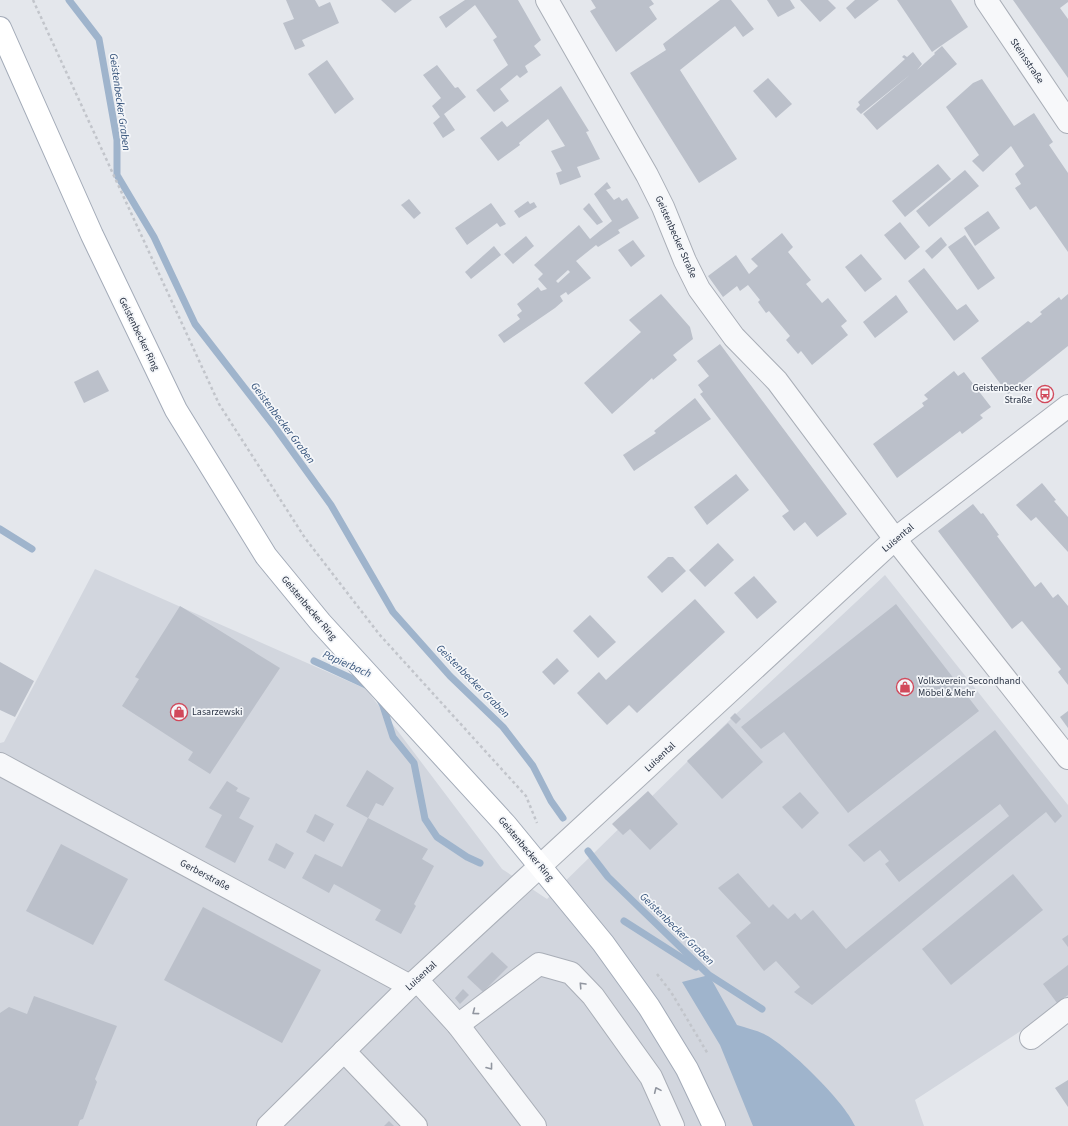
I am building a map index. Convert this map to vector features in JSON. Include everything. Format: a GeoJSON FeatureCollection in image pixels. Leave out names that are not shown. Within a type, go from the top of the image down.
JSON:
{"type":"FeatureCollection","features":[{"type":"Feature","properties":{"kind":"main road","name":"Geistenbecker Ring"},"geometry":{"type":"LineString","coordinates":[[0,28],[92,235],[176,410],[266,556],[321,623],[506,825],[603,943],[649,1007],[687,1069],[714,1126]]}},
{"type":"Feature","properties":{"kind":"street","name":"Geistenbecker Straße"},"geometry":{"type":"LineString","coordinates":[[547,0],[647,175],[663,207],[685,261],[699,289],[734,337],[777,381],[895,539],[1068,758]]}},
{"type":"Feature","properties":{"kind":"street","name":"Steinsstraße"},"geometry":{"type":"LineString","coordinates":[[986,0],[1068,122]]}},
{"type":"Feature","properties":{"kind":"street","name":"Luisental"},"geometry":{"type":"LineString","coordinates":[[268,1126],[414,983],[895,539],[1068,406]]}},
{"type":"Feature","properties":{"kind":"street","name":"Gerberstraße"},"geometry":{"type":"LineString","coordinates":[[0,764],[414,983],[458,1025],[535,1126]]}},
{"type":"Feature","properties":{"kind":"street"},"geometry":{"type":"LineString","coordinates":[[458,1025],[539,964],[571,973],[593,996],[651,1077],[673,1126]]}},
{"type":"Feature","properties":{"kind":"street"},"geometry":{"type":"LineString","coordinates":[[1031,1038],[1068,1009]]}},
{"type":"Feature","properties":{"kind":"street"},"geometry":{"type":"LineString","coordinates":[[344,1051],[416,1126]]}},
{"type":"Feature","properties":{"kind":"path"},"geometry":{"type":"LineString","coordinates":[[33,0],[219,404],[305,538],[379,634],[526,796],[538,824],[559,850]]}},
{"type":"Feature","properties":{"kind":"path"},"geometry":{"type":"LineString","coordinates":[[653,968],[671,992],[709,1056]]}},
{"type":"Feature","properties":{"kind":"shaded area"},"geometry":{"type":"Polygon","coordinates":[[[95,569],[366,689],[502,869],[547,899],[736,714],[885,575],[1068,805],[1068,1000],[915,1100],[924,1126],[0,1126],[0,743],[4,742],[95,569]]]}},
{"type":"Feature","properties":{"kind":"water"},"geometry":{"type":"Polygon","coordinates":[[[709,975],[737,1025],[764,1034],[787,1050],[828,1089],[840,1103],[855,1126],[753,1126],[720,1045],[682,982],[709,975]]]}},
{"type":"Feature","properties":{"kind":"building"},"geometry":{"type":"Polygon","coordinates":[[[286,0],[315,0],[319,7],[330,2],[339,23],[302,40],[305,46],[295,50],[283,23],[294,19],[286,0]]]}},
{"type":"Feature","properties":{"kind":"building"},"geometry":{"type":"Polygon","coordinates":[[[381,0],[412,0],[395,13],[381,0]]]}},
{"type":"Feature","properties":{"kind":"building"},"geometry":{"type":"Polygon","coordinates":[[[465,0],[518,0],[541,40],[534,46],[541,55],[525,66],[528,72],[520,78],[517,75],[500,89],[509,101],[494,112],[476,90],[508,65],[493,40],[497,37],[475,5],[446,28],[439,17],[465,0]]]}},
{"type":"Feature","properties":{"kind":"building"},"geometry":{"type":"Polygon","coordinates":[[[591,0],[651,0],[654,4],[649,7],[657,19],[616,52],[590,11],[596,8],[591,0]]]}},
{"type":"Feature","properties":{"kind":"building"},"geometry":{"type":"Polygon","coordinates":[[[720,0],[731,0],[754,29],[743,37],[735,26],[680,70],[737,159],[699,183],[630,73],[666,50],[663,44],[720,0]]]}},
{"type":"Feature","properties":{"kind":"building"},"geometry":{"type":"Polygon","coordinates":[[[767,0],[790,0],[795,8],[778,17],[767,0]]]}},
{"type":"Feature","properties":{"kind":"building"},"geometry":{"type":"Polygon","coordinates":[[[800,0],[828,0],[836,8],[820,22],[800,0]]]}},
{"type":"Feature","properties":{"kind":"building"},"geometry":{"type":"Polygon","coordinates":[[[855,0],[879,0],[855,19],[846,8],[855,0]]]}},
{"type":"Feature","properties":{"kind":"building"},"geometry":{"type":"Polygon","coordinates":[[[897,0],[951,0],[968,27],[932,52],[897,0]]]}},
{"type":"Feature","properties":{"kind":"building"},"geometry":{"type":"Polygon","coordinates":[[[1013,0],[1068,0],[1068,2],[1060,8],[1068,19],[1068,78],[1013,0]]]}},
{"type":"Feature","properties":{"kind":"building"},"geometry":{"type":"Polygon","coordinates":[[[942,46],[957,64],[877,130],[863,114],[911,74],[861,114],[856,109],[860,105],[858,102],[905,59],[902,57],[904,55],[907,57],[913,52],[922,64],[917,70],[942,46]]]}},
{"type":"Feature","properties":{"kind":"building"},"geometry":{"type":"Polygon","coordinates":[[[327,60],[354,99],[335,114],[308,74],[327,60]]]}},
{"type":"Feature","properties":{"kind":"building"},"geometry":{"type":"Polygon","coordinates":[[[437,65],[455,88],[458,87],[466,97],[444,114],[455,130],[443,138],[433,123],[440,117],[432,106],[441,98],[423,75],[437,65]]]}},
{"type":"Feature","properties":{"kind":"building"},"geometry":{"type":"Polygon","coordinates":[[[768,78],[792,104],[776,118],[753,91],[768,78]]]}},
{"type":"Feature","properties":{"kind":"building"},"geometry":{"type":"Polygon","coordinates":[[[982,79],[1014,126],[1034,113],[1053,142],[1049,145],[1068,173],[1068,252],[1036,206],[1030,210],[1015,188],[1021,184],[1015,174],[1024,166],[1011,146],[983,172],[972,161],[979,155],[946,107],[973,83],[982,79]]]}},
{"type":"Feature","properties":{"kind":"building"},"geometry":{"type":"Polygon","coordinates":[[[561,86],[589,131],[586,132],[600,159],[577,167],[581,177],[560,185],[556,173],[562,171],[551,151],[565,146],[548,119],[519,143],[520,145],[498,161],[480,138],[502,121],[507,127],[561,86]]]}},
{"type":"Feature","properties":{"kind":"building"},"geometry":{"type":"Polygon","coordinates":[[[938,164],[951,179],[905,217],[892,201],[938,164]]]}},
{"type":"Feature","properties":{"kind":"building"},"geometry":{"type":"Polygon","coordinates":[[[965,170],[979,186],[929,227],[916,211],[965,170]]]}},
{"type":"Feature","properties":{"kind":"building"},"geometry":{"type":"Polygon","coordinates":[[[607,182],[611,188],[606,190],[614,200],[619,197],[622,201],[627,198],[639,218],[618,230],[620,233],[598,247],[596,245],[576,261],[591,278],[568,295],[566,292],[560,296],[563,301],[555,308],[504,343],[498,335],[520,319],[517,315],[522,311],[517,304],[538,287],[541,291],[547,289],[538,279],[543,274],[534,265],[579,225],[590,239],[612,221],[594,194],[607,182]],[[568,270],[556,281],[558,283],[570,272],[568,270]]]}},
{"type":"Feature","properties":{"kind":"building"},"geometry":{"type":"Polygon","coordinates":[[[409,199],[421,213],[414,219],[401,205],[409,199]]]}},
{"type":"Feature","properties":{"kind":"building"},"geometry":{"type":"Polygon","coordinates":[[[528,201],[530,204],[534,202],[537,207],[519,218],[514,211],[528,201]]]}},
{"type":"Feature","properties":{"kind":"building"},"geometry":{"type":"Polygon","coordinates":[[[491,203],[506,224],[500,227],[497,223],[467,245],[455,228],[491,203]]]}},
{"type":"Feature","properties":{"kind":"building"},"geometry":{"type":"Polygon","coordinates":[[[589,203],[603,222],[597,225],[583,209],[589,203]]]}},
{"type":"Feature","properties":{"kind":"building"},"geometry":{"type":"Polygon","coordinates":[[[988,211],[1000,228],[975,246],[964,228],[988,211]]]}},
{"type":"Feature","properties":{"kind":"building"},"geometry":{"type":"Polygon","coordinates":[[[900,222],[920,247],[905,260],[884,235],[900,222]]]}},
{"type":"Feature","properties":{"kind":"building"},"geometry":{"type":"Polygon","coordinates":[[[782,233],[793,247],[788,252],[811,280],[806,284],[822,303],[828,298],[847,321],[841,326],[848,335],[812,365],[801,351],[798,354],[786,340],[790,336],[769,311],[766,313],[758,302],[760,300],[748,285],[740,291],[737,286],[723,297],[708,276],[736,255],[749,274],[758,266],[751,259],[782,233]]]}},
{"type":"Feature","properties":{"kind":"building"},"geometry":{"type":"Polygon","coordinates":[[[965,235],[995,278],[978,290],[948,247],[965,235]]]}},
{"type":"Feature","properties":{"kind":"building"},"geometry":{"type":"Polygon","coordinates":[[[526,236],[534,246],[513,264],[504,254],[526,236]]]}},
{"type":"Feature","properties":{"kind":"building"},"geometry":{"type":"Polygon","coordinates":[[[941,237],[947,245],[932,259],[925,251],[941,237]]]}},
{"type":"Feature","properties":{"kind":"building"},"geometry":{"type":"Polygon","coordinates":[[[633,240],[645,256],[631,267],[618,250],[633,240]]]}},
{"type":"Feature","properties":{"kind":"building"},"geometry":{"type":"Polygon","coordinates":[[[494,246],[501,255],[471,279],[465,272],[494,246]]]}},
{"type":"Feature","properties":{"kind":"building"},"geometry":{"type":"Polygon","coordinates":[[[861,254],[882,279],[865,292],[845,267],[861,254]]]}},
{"type":"Feature","properties":{"kind":"building"},"geometry":{"type":"Polygon","coordinates":[[[924,268],[957,310],[966,304],[979,321],[954,341],[908,281],[924,268]]]}},
{"type":"Feature","properties":{"kind":"building"},"geometry":{"type":"Polygon","coordinates":[[[661,294],[690,327],[693,339],[673,355],[677,360],[653,380],[652,378],[612,414],[584,383],[641,332],[629,320],[661,294]]]}},
{"type":"Feature","properties":{"kind":"building"},"geometry":{"type":"Polygon","coordinates":[[[1068,294],[1068,346],[1008,394],[981,358],[1028,321],[1031,323],[1042,314],[1040,312],[1059,297],[1061,300],[1068,294]]]}},
{"type":"Feature","properties":{"kind":"building"},"geometry":{"type":"Polygon","coordinates":[[[896,295],[908,312],[875,338],[863,322],[896,295]]]}},
{"type":"Feature","properties":{"kind":"building"},"geometry":{"type":"Polygon","coordinates":[[[720,344],[847,514],[817,537],[805,522],[794,531],[782,516],[789,511],[700,394],[703,392],[698,385],[709,376],[697,361],[720,344]]]}},
{"type":"Feature","properties":{"kind":"building"},"geometry":{"type":"Polygon","coordinates":[[[98,370],[109,391],[84,403],[74,382],[98,370]]]}},
{"type":"Feature","properties":{"kind":"building"},"geometry":{"type":"Polygon","coordinates":[[[954,371],[958,376],[964,372],[991,407],[980,415],[983,418],[962,434],[960,431],[897,478],[873,444],[924,406],[922,403],[928,399],[924,395],[954,371]]]}},
{"type":"Feature","properties":{"kind":"building"},"geometry":{"type":"Polygon","coordinates":[[[695,398],[711,419],[634,471],[623,455],[656,433],[654,431],[695,398]]]}},
{"type":"Feature","properties":{"kind":"building"},"geometry":{"type":"Polygon","coordinates":[[[736,474],[749,490],[707,525],[694,507],[736,474]]]}},
{"type":"Feature","properties":{"kind":"building"},"geometry":{"type":"Polygon","coordinates":[[[1042,483],[1056,500],[1054,501],[1068,517],[1068,552],[1036,517],[1031,521],[1016,505],[1042,483]]]}},
{"type":"Feature","properties":{"kind":"building"},"geometry":{"type":"Polygon","coordinates":[[[973,504],[981,514],[983,513],[999,535],[997,536],[1035,587],[1041,582],[1053,598],[1058,594],[1068,606],[1068,685],[1058,672],[1061,669],[1022,621],[1012,629],[938,531],[973,504]]]}},
{"type":"Feature","properties":{"kind":"building"},"geometry":{"type":"Polygon","coordinates":[[[718,543],[734,560],[705,587],[689,570],[718,543]]]}},
{"type":"Feature","properties":{"kind":"building"},"geometry":{"type":"Polygon","coordinates":[[[668,557],[673,557],[686,571],[662,593],[647,577],[668,557]]]}},
{"type":"Feature","properties":{"kind":"building"},"geometry":{"type":"Polygon","coordinates":[[[754,576],[777,602],[757,619],[734,593],[754,576]]]}},
{"type":"Feature","properties":{"kind":"building"},"geometry":{"type":"Polygon","coordinates":[[[695,599],[725,632],[637,713],[629,705],[607,725],[577,693],[599,672],[606,680],[695,599]]]}},
{"type":"Feature","properties":{"kind":"building"},"geometry":{"type":"Polygon","coordinates":[[[896,604],[979,711],[848,813],[784,732],[761,749],[741,727],[896,604]]]}},
{"type":"Feature","properties":{"kind":"building"},"geometry":{"type":"Polygon","coordinates":[[[180,606],[280,668],[210,774],[188,760],[193,752],[122,706],[139,679],[135,677],[180,606]]]}},
{"type":"Feature","properties":{"kind":"building"},"geometry":{"type":"Polygon","coordinates":[[[590,615],[616,642],[598,658],[573,631],[590,615]]]}},
{"type":"Feature","properties":{"kind":"building"},"geometry":{"type":"Polygon","coordinates":[[[557,658],[569,671],[554,685],[542,672],[557,658]]]}},
{"type":"Feature","properties":{"kind":"building"},"geometry":{"type":"Polygon","coordinates":[[[0,662],[34,681],[15,717],[0,710],[0,662]]]}},
{"type":"Feature","properties":{"kind":"building"},"geometry":{"type":"Polygon","coordinates":[[[1068,711],[1068,728],[1060,717],[1068,711]]]}},
{"type":"Feature","properties":{"kind":"building"},"geometry":{"type":"Polygon","coordinates":[[[735,713],[741,719],[736,724],[730,718],[735,713]]]}},
{"type":"Feature","properties":{"kind":"building"},"geometry":{"type":"Polygon","coordinates":[[[728,723],[763,762],[722,799],[687,761],[728,723]]]}},
{"type":"Feature","properties":{"kind":"building"},"geometry":{"type":"Polygon","coordinates":[[[995,730],[1062,816],[1055,823],[1046,812],[812,1005],[794,992],[800,987],[776,961],[764,971],[736,936],[751,923],[718,888],[738,873],[769,908],[773,904],[788,919],[795,913],[801,920],[813,910],[846,949],[1009,816],[1000,804],[899,882],[885,864],[889,861],[880,850],[864,862],[848,845],[995,730]]]}},
{"type":"Feature","properties":{"kind":"building"},"geometry":{"type":"Polygon","coordinates":[[[367,770],[394,788],[383,806],[376,803],[368,818],[346,806],[367,770]]]}},
{"type":"Feature","properties":{"kind":"building"},"geometry":{"type":"Polygon","coordinates":[[[227,781],[238,788],[236,791],[250,798],[239,818],[254,826],[235,863],[205,847],[222,815],[209,808],[227,781]]]}},
{"type":"Feature","properties":{"kind":"building"},"geometry":{"type":"Polygon","coordinates":[[[648,791],[678,824],[650,850],[630,829],[623,835],[612,824],[648,791]]]}},
{"type":"Feature","properties":{"kind":"building"},"geometry":{"type":"Polygon","coordinates":[[[800,792],[819,813],[802,829],[782,807],[800,792]]]}},
{"type":"Feature","properties":{"kind":"building"},"geometry":{"type":"Polygon","coordinates":[[[315,814],[334,824],[324,842],[306,832],[315,814]]]}},
{"type":"Feature","properties":{"kind":"building"},"geometry":{"type":"Polygon","coordinates":[[[368,818],[428,849],[422,859],[434,866],[414,904],[416,906],[401,934],[375,920],[381,910],[334,884],[329,893],[302,878],[315,854],[342,867],[368,818]]]}},
{"type":"Feature","properties":{"kind":"building"},"geometry":{"type":"Polygon","coordinates":[[[276,843],[294,853],[285,869],[268,860],[276,843]]]}},
{"type":"Feature","properties":{"kind":"building"},"geometry":{"type":"Polygon","coordinates":[[[61,844],[128,879],[93,945],[26,911],[61,844]]]}},
{"type":"Feature","properties":{"kind":"building"},"geometry":{"type":"Polygon","coordinates":[[[1013,874],[1043,910],[951,985],[922,949],[1013,874]]]}},
{"type":"Feature","properties":{"kind":"building"},"geometry":{"type":"Polygon","coordinates":[[[203,907],[321,970],[282,1043],[164,980],[203,907]]]}},
{"type":"Feature","properties":{"kind":"building"},"geometry":{"type":"Polygon","coordinates":[[[1068,935],[1068,947],[1062,939],[1068,935]]]}},
{"type":"Feature","properties":{"kind":"building"},"geometry":{"type":"Polygon","coordinates":[[[492,952],[508,967],[483,992],[467,977],[492,952]]]}},
{"type":"Feature","properties":{"kind":"building"},"geometry":{"type":"Polygon","coordinates":[[[1068,965],[1068,995],[1057,1003],[1043,984],[1068,965]]]}},
{"type":"Feature","properties":{"kind":"building"},"geometry":{"type":"Polygon","coordinates":[[[463,989],[469,995],[460,1004],[455,998],[463,989]]]}},
{"type":"Feature","properties":{"kind":"building"},"geometry":{"type":"Polygon","coordinates":[[[34,996],[117,1026],[95,1079],[97,1082],[83,1119],[80,1120],[78,1126],[0,1126],[0,1013],[9,1007],[27,1014],[34,996]]]}},
{"type":"Feature","properties":{"kind":"building"},"geometry":{"type":"Polygon","coordinates":[[[1068,1080],[1068,1107],[1055,1088],[1068,1080]]]}},
{"type":"Feature","properties":{"kind":"building"},"geometry":{"type":"Polygon","coordinates":[[[389,1121],[394,1126],[384,1126],[389,1121]]]}},
{"type":"Feature","properties":{"kind":"waterway","name":"Geistenbecker Graben"},"geometry":{"type":"LineString","coordinates":[[69,0],[99,39],[117,140],[117,175],[154,237],[195,324],[274,426],[331,505],[393,612],[450,676],[503,727],[533,766],[551,801],[563,818]]}},
{"type":"Feature","properties":{"kind":"waterway","name":"Papierbach"},"geometry":{"type":"LineString","coordinates":[[0,529],[32,549]]}},
{"type":"Feature","properties":{"kind":"waterway","name":"Papierbach"},"geometry":{"type":"LineString","coordinates":[[314,661],[368,686]]}},
{"type":"Feature","properties":{"kind":"waterway","name":"Papierbach"},"geometry":{"type":"LineString","coordinates":[[380,700],[393,737],[414,763],[425,819],[437,837],[467,857],[480,863]]}},
{"type":"Feature","properties":{"kind":"waterway","name":"Geistenbecker Graben"},"geometry":{"type":"LineString","coordinates":[[588,851],[608,877],[709,975],[762,1009]]}},
{"type":"Feature","properties":{"kind":"waterway","name":"Papierbach"},"geometry":{"type":"LineString","coordinates":[[624,921],[696,967]]}},
{"type":"Feature","properties":{"kind":"place","name":"Geistenbecker Straße"},"geometry":{"type":"Point","coordinates":[1045,394]}},
{"type":"Feature","properties":{"kind":"place","name":"Volksverein Secondhand Möbel & Mehr"},"geometry":{"type":"Point","coordinates":[905,687]}},
{"type":"Feature","properties":{"kind":"place","name":"Lasarzewski"},"geometry":{"type":"Point","coordinates":[179,712]}}]}
